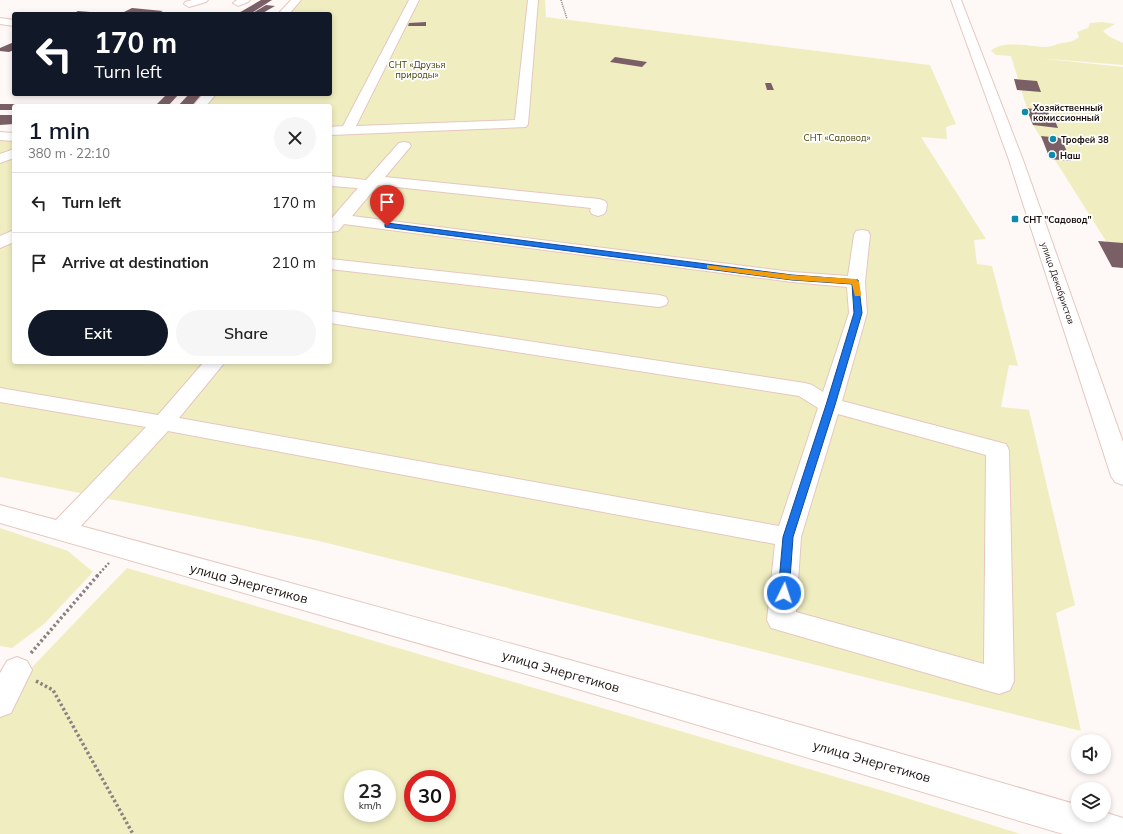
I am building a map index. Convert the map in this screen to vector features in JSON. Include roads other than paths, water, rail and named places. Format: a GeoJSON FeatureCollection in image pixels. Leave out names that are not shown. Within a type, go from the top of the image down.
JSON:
{"type":"FeatureCollection","features":[{"type":"Feature","properties":{"kind":"street"},"geometry":{"type":"LineString","coordinates":[[189,4],[203,0]]}},
{"type":"Feature","properties":{"kind":"street"},"geometry":{"type":"LineString","coordinates":[[285,12],[296,0]]}},
{"type":"Feature","properties":{"kind":"street"},"geometry":{"type":"LineString","coordinates":[[347,131],[414,0]]}},
{"type":"Feature","properties":{"kind":"street"},"geometry":{"type":"LineString","coordinates":[[332,131],[521,124],[533,0]]}},
{"type":"Feature","properties":{"kind":"street","name":"улица Декабристов"},"geometry":{"type":"LineString","coordinates":[[956,0],[1016,160],[1123,476]]}},
{"type":"Feature","properties":{"kind":"street"},"geometry":{"type":"LineString","coordinates":[[0,21],[12,23]]}},
{"type":"Feature","properties":{"kind":"street"},"geometry":{"type":"LineString","coordinates":[[201,104],[208,96]]}},
{"type":"Feature","properties":{"kind":"street"},"geometry":{"type":"LineString","coordinates":[[0,136],[12,137]]}},
{"type":"Feature","properties":{"kind":"street"},"geometry":{"type":"LineString","coordinates":[[335,225],[404,146]]}},
{"type":"Feature","properties":{"kind":"street"},"geometry":{"type":"LineString","coordinates":[[0,159],[12,153]]}},
{"type":"Feature","properties":{"kind":"street"},"geometry":{"type":"LineString","coordinates":[[332,181],[372,183],[599,204],[598,211]]}},
{"type":"Feature","properties":{"kind":"street"},"geometry":{"type":"LineString","coordinates":[[335,225],[792,277],[856,282]]}},
{"type":"Feature","properties":{"kind":"street"},"geometry":{"type":"LineString","coordinates":[[332,316],[805,390],[830,405],[998,450],[999,682],[781,620],[788,537],[830,405],[858,313],[856,282],[862,235]]}},
{"type":"Feature","properties":{"kind":"street"},"geometry":{"type":"LineString","coordinates":[[0,243],[12,236]]}},
{"type":"Feature","properties":{"kind":"street"},"geometry":{"type":"LineString","coordinates":[[332,264],[659,301]]}},
{"type":"Feature","properties":{"kind":"street"},"geometry":{"type":"LineString","coordinates":[[61,531],[163,423],[213,364]]}},
{"type":"Feature","properties":{"kind":"street"},"geometry":{"type":"LineString","coordinates":[[0,395],[163,423],[788,537]]}},
{"type":"Feature","properties":{"kind":"street","name":"улица Энергетиков"},"geometry":{"type":"LineString","coordinates":[[0,514],[392,622],[919,774],[1120,834]]}},
{"type":"Feature","properties":{"kind":"street"},"geometry":{"type":"LineString","coordinates":[[0,704],[17,670]]}},
{"type":"Feature","properties":{"kind":"place","name":"Хозяйственный комиссионный"},"geometry":{"type":"Point","coordinates":[1025,112]}},
{"type":"Feature","properties":{"kind":"place","name":"Трофей 38"},"geometry":{"type":"Point","coordinates":[1053,139]}},
{"type":"Feature","properties":{"kind":"place","name":"Наш"},"geometry":{"type":"Point","coordinates":[1052,155]}},
{"type":"Feature","properties":{"kind":"place","name":"СНТ \"Садовод\""},"geometry":{"type":"Point","coordinates":[1015,219]}},
{"type":"Feature","properties":{"kind":"park label","name":"СНТ «Друзья природы»"},"geometry":{"type":"Point","coordinates":[417,70]}},
{"type":"Feature","properties":{"kind":"park label","name":"СНТ «Садовод»"},"geometry":{"type":"Point","coordinates":[837,137]}}]}
